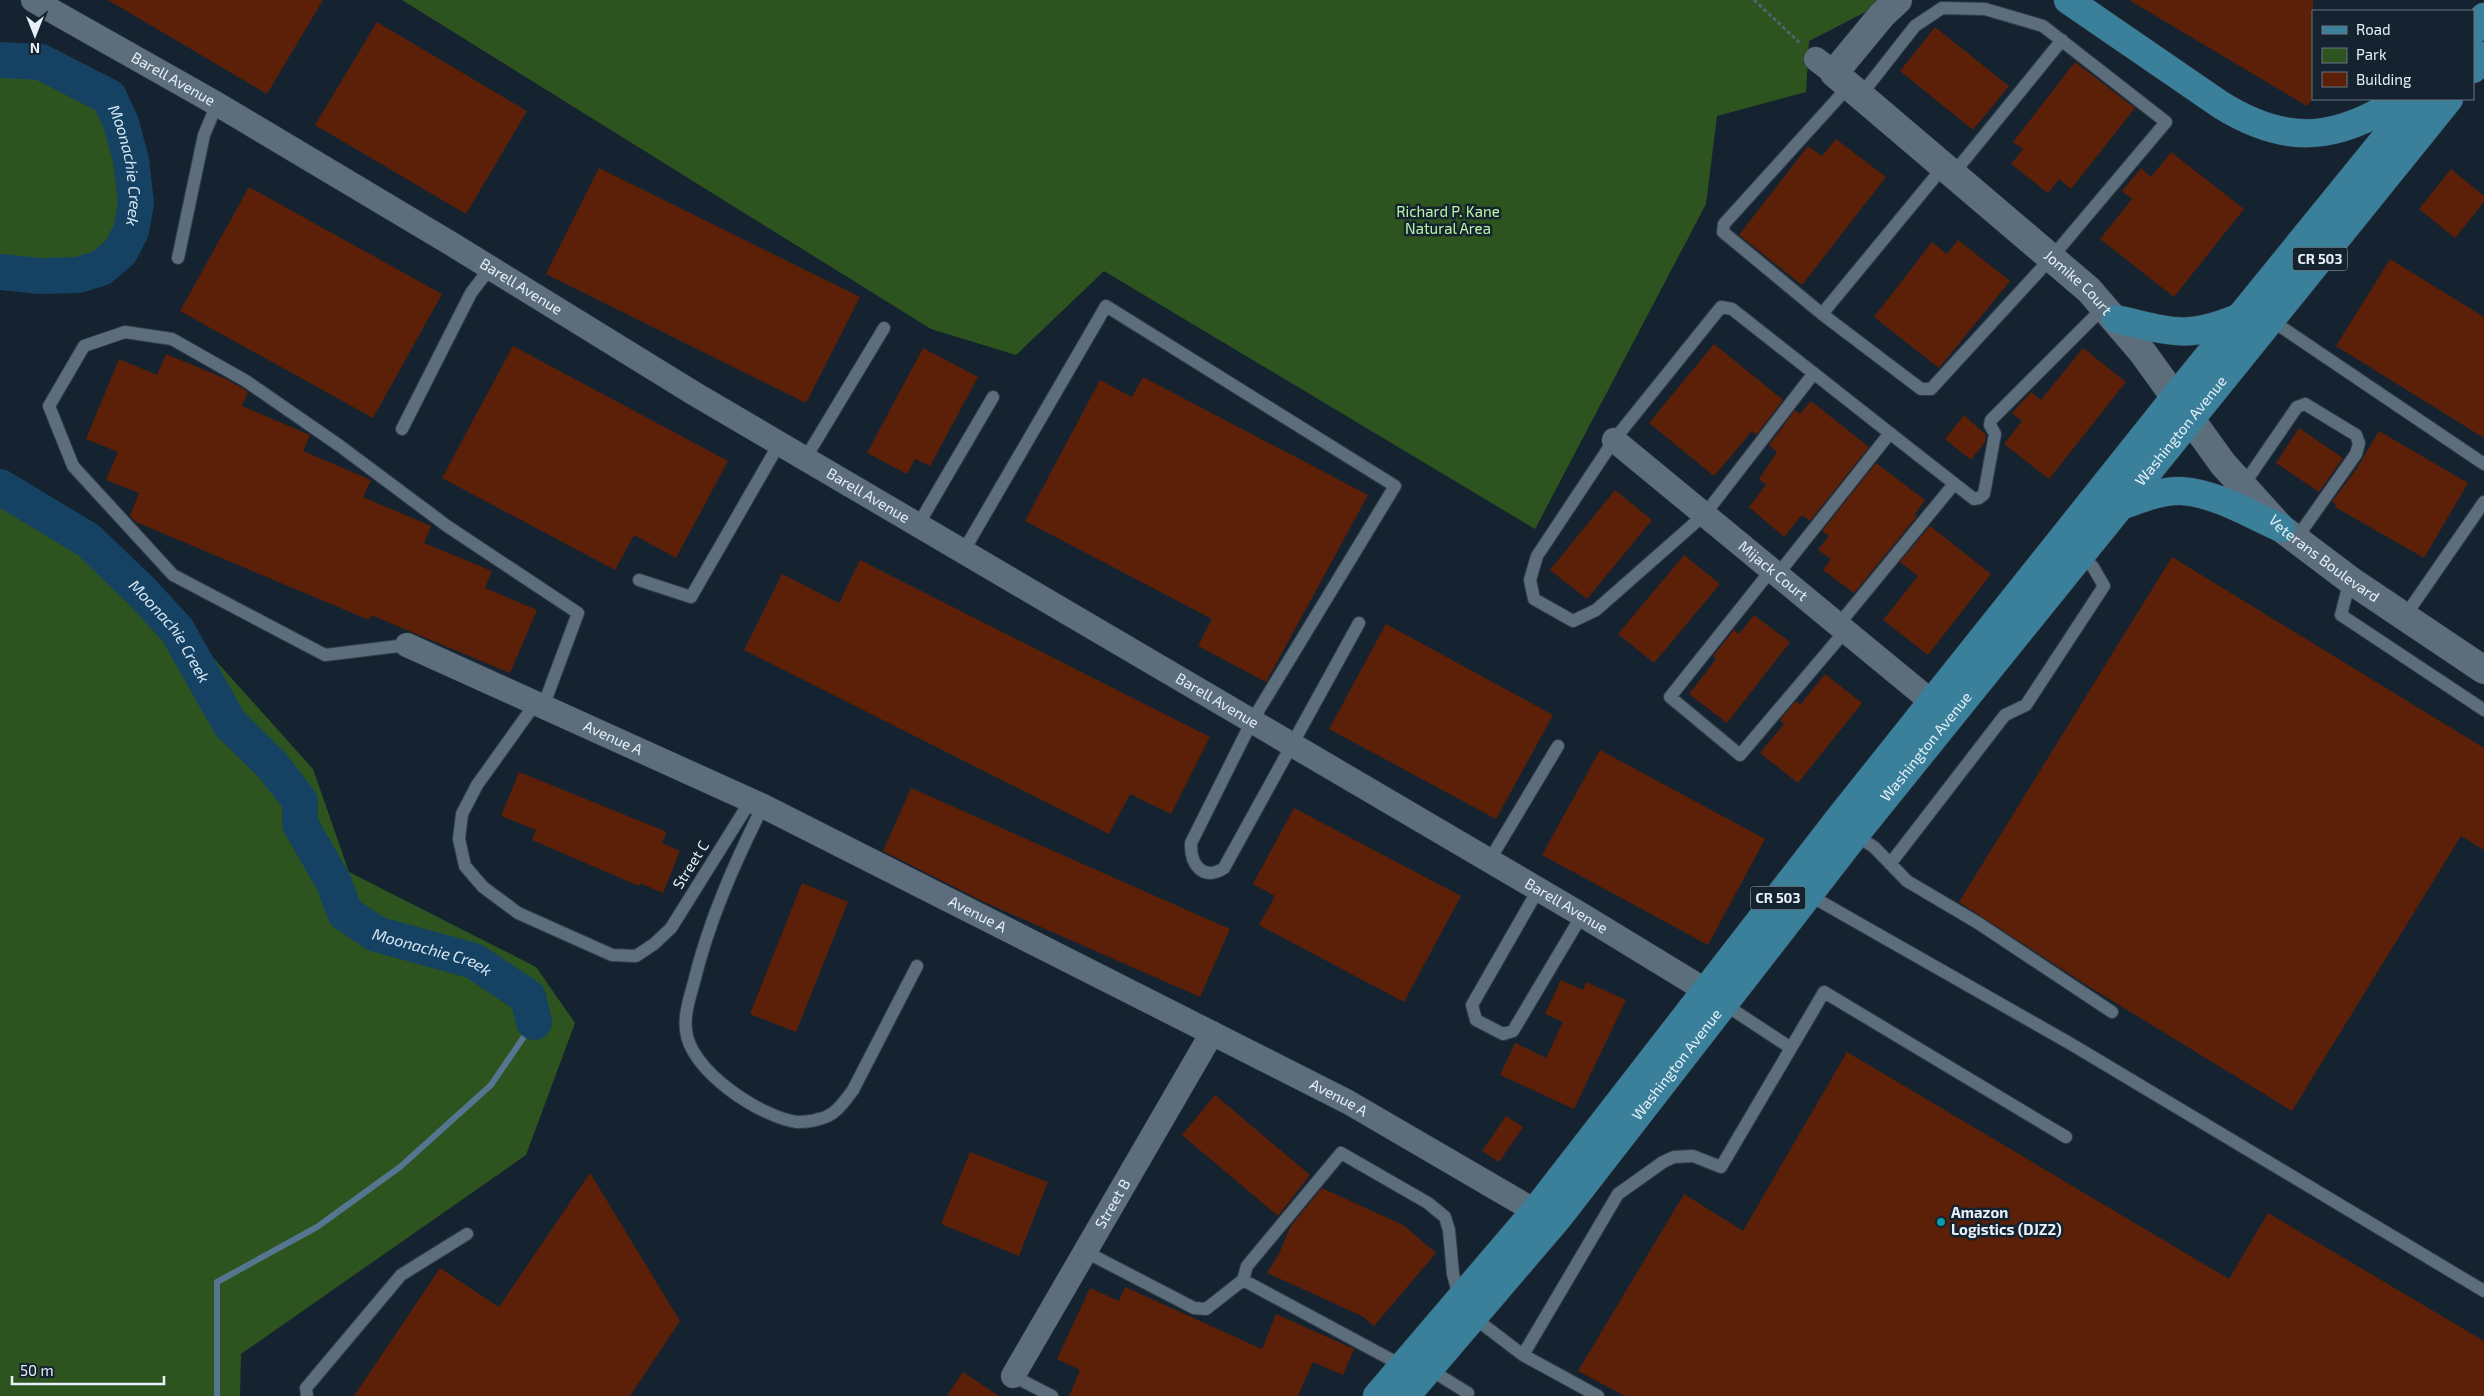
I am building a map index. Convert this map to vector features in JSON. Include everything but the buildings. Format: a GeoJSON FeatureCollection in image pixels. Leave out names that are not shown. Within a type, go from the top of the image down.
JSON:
{"type":"FeatureCollection","features":[{"type":"Feature","properties":{"kind":"main road"},"geometry":{"type":"LineString","coordinates":[[2068,0],[2227,109],[2274,131],[2304,134],[2340,128],[2364,120],[2400,100]]}},
{"type":"Feature","properties":{"kind":"main road"},"geometry":{"type":"LineString","coordinates":[[2474,30],[2484,17]]}},
{"type":"Feature","properties":{"kind":"main road","name":"Washington Avenue"},"geometry":{"type":"LineString","coordinates":[[1376,1396],[1416,1368],[1466,1308],[1535,1211],[1714,997],[1809,895],[2118,507],[2271,320],[2384,160],[2417,100]]}},
{"type":"Feature","properties":{"kind":"main road","name":"Washington Avenue"},"geometry":{"type":"LineString","coordinates":[[1466,1308],[1558,1218],[1714,997],[1933,703],[2240,317],[2384,160],[2448,100]]}},
{"type":"Feature","properties":{"kind":"main road"},"geometry":{"type":"LineString","coordinates":[[2110,313],[2183,333],[2213,328],[2240,317]]}},
{"type":"Feature","properties":{"kind":"main road"},"geometry":{"type":"LineString","coordinates":[[2118,507],[2156,495],[2181,491],[2209,497],[2289,534]]}},
{"type":"Feature","properties":{"kind":"main road","name":"Washington Avenue"},"geometry":{"type":"LineString","coordinates":[[1406,1396],[1416,1368]]}},
{"type":"Feature","properties":{"kind":"street","name":"Barell Avenue"},"geometry":{"type":"LineString","coordinates":[[33,0],[217,104],[779,444],[1582,915],[1714,997]]}},
{"type":"Feature","properties":{"kind":"street"},"geometry":{"type":"LineString","coordinates":[[1840,78],[1882,15],[1898,0]]}},
{"type":"Feature","properties":{"kind":"street","name":"Jomike Court"},"geometry":{"type":"LineString","coordinates":[[1840,78],[2052,257],[2110,313],[2191,418]]}},
{"type":"Feature","properties":{"kind":"street","name":"Veterans Boulevard"},"geometry":{"type":"LineString","coordinates":[[2191,418],[2242,487],[2289,534],[2350,580],[2484,670]]}},
{"type":"Feature","properties":{"kind":"street","name":"Mijack Court"},"geometry":{"type":"LineString","coordinates":[[1614,440],[1933,703]]}},
{"type":"Feature","properties":{"kind":"street","name":"Avenue A"},"geometry":{"type":"LineString","coordinates":[[407,645],[757,803],[1348,1102],[1535,1211]]}},
{"type":"Feature","properties":{"kind":"street","name":"Street B"},"geometry":{"type":"LineString","coordinates":[[1013,1376],[1212,1033]]}},
{"type":"Feature","properties":{"kind":"lane"},"geometry":{"type":"LineString","coordinates":[[1942,8],[1985,10],[2043,26],[2166,122],[2052,257],[1931,389],[1921,389],[1822,314],[1723,232],[1724,224],[1840,78],[1942,8]]}},
{"type":"Feature","properties":{"kind":"lane"},"geometry":{"type":"LineString","coordinates":[[1822,314],[2062,40]]}},
{"type":"Feature","properties":{"kind":"lane"},"geometry":{"type":"LineString","coordinates":[[178,258],[204,135],[217,104]]}},
{"type":"Feature","properties":{"kind":"lane"},"geometry":{"type":"LineString","coordinates":[[402,429],[471,293],[490,268]]}},
{"type":"Feature","properties":{"kind":"lane"},"geometry":{"type":"LineString","coordinates":[[963,552],[1106,306],[1395,486],[1252,721],[1190,843],[1190,855],[1198,869],[1207,873],[1217,873],[1224,868],[1359,623]]}},
{"type":"Feature","properties":{"kind":"lane"},"geometry":{"type":"LineString","coordinates":[[1814,373],[1705,514],[1596,610],[1573,621],[1534,599],[1530,580],[1536,556],[1614,440],[1721,308],[1732,309],[1814,373],[1954,484],[1974,499],[1980,498],[1984,494],[1995,434],[1990,425],[1991,420],[2110,313]]}},
{"type":"Feature","properties":{"kind":"lane"},"geometry":{"type":"LineString","coordinates":[[2271,320],[2484,464]]}},
{"type":"Feature","properties":{"kind":"lane"},"geometry":{"type":"LineString","coordinates":[[805,459],[884,328]]}},
{"type":"Feature","properties":{"kind":"lane","name":"Street C"},"geometry":{"type":"LineString","coordinates":[[407,645],[325,655],[173,575],[73,466],[49,406],[84,346],[125,332],[172,339],[246,381],[340,446],[447,526],[578,613],[539,706],[477,785],[462,814],[460,839],[465,866],[483,886],[518,913],[612,955],[636,956],[654,944],[671,928],[757,803]]}},
{"type":"Feature","properties":{"kind":"lane"},"geometry":{"type":"LineString","coordinates":[[918,525],[993,397]]}},
{"type":"Feature","properties":{"kind":"lane"},"geometry":{"type":"LineString","coordinates":[[2242,487],[2297,407],[2305,404],[2356,435],[2359,443],[2356,454],[2289,534]]}},
{"type":"Feature","properties":{"kind":"lane"},"geometry":{"type":"LineString","coordinates":[[1890,433],[1670,697],[1740,755],[1954,484]]}},
{"type":"Feature","properties":{"kind":"lane"},"geometry":{"type":"LineString","coordinates":[[639,580],[691,597],[779,444]]}},
{"type":"Feature","properties":{"kind":"lane"},"geometry":{"type":"LineString","coordinates":[[2405,616],[2484,502]]}},
{"type":"Feature","properties":{"kind":"lane"},"geometry":{"type":"LineString","coordinates":[[1890,864],[2005,715],[2026,705],[2104,586],[2093,566],[2080,555]]}},
{"type":"Feature","properties":{"kind":"lane"},"geometry":{"type":"LineString","coordinates":[[2350,580],[2341,615],[2484,710]]}},
{"type":"Feature","properties":{"kind":"lane"},"geometry":{"type":"LineString","coordinates":[[1490,861],[1558,746]]}},
{"type":"Feature","properties":{"kind":"lane"},"geometry":{"type":"LineString","coordinates":[[757,803],[700,960],[688,1005],[686,1030],[692,1051],[706,1071],[729,1090],[780,1118],[798,1122],[821,1119],[840,1108],[852,1090],[917,966]]}},
{"type":"Feature","properties":{"kind":"lane"},"geometry":{"type":"LineString","coordinates":[[1855,835],[1874,847],[1908,881],[1986,929],[2112,1012]]}},
{"type":"Feature","properties":{"kind":"lane"},"geometry":{"type":"LineString","coordinates":[[1538,890],[1472,1005],[1476,1020],[1503,1034],[1513,1032],[1582,915]]}},
{"type":"Feature","properties":{"kind":"lane"},"geometry":{"type":"LineString","coordinates":[[1809,895],[2036,1024],[2484,1291]]}},
{"type":"Feature","properties":{"kind":"lane"},"geometry":{"type":"LineString","coordinates":[[1523,1355],[1618,1194],[1663,1162],[1674,1157],[1693,1156],[1722,1167],[1824,992],[2066,1137]]}},
{"type":"Feature","properties":{"kind":"lane"},"geometry":{"type":"LineString","coordinates":[[1714,997],[1791,1048]]}},
{"type":"Feature","properties":{"kind":"lane"},"geometry":{"type":"LineString","coordinates":[[1086,1252],[1194,1308],[1206,1310],[1242,1280],[1247,1266],[1341,1153],[1428,1203],[1445,1217],[1449,1230],[1453,1274],[1466,1308],[1523,1355],[1598,1396]]}},
{"type":"Feature","properties":{"kind":"lane"},"geometry":{"type":"LineString","coordinates":[[307,1396],[306,1388],[401,1275],[467,1234]]}},
{"type":"Feature","properties":{"kind":"lane"},"geometry":{"type":"LineString","coordinates":[[1242,1280],[1468,1394]]}},
{"type":"Feature","properties":{"kind":"lane"},"geometry":{"type":"LineString","coordinates":[[1013,1376],[1052,1396]]}},
{"type":"Feature","properties":{"kind":"path"},"geometry":{"type":"LineString","coordinates":[[1754,0],[1840,78]]}},
{"type":"Feature","properties":{"kind":"green space","name":"Richard P. Kane Natural Area"},"geometry":{"type":"Polygon","coordinates":[[[402,0],[1889,0],[1809,41],[1806,92],[1717,116],[1706,204],[1535,529],[1104,271],[1016,355],[931,329],[402,0]]]}},
{"type":"Feature","properties":{"kind":"green space"},"geometry":{"type":"Polygon","coordinates":[[[0,60],[42,62],[105,94],[115,107],[130,156],[133,173],[134,210],[131,228],[125,244],[115,257],[101,268],[79,275],[61,277],[38,276],[14,271],[0,272],[0,60]]]}},
{"type":"Feature","properties":{"kind":"green space"},"geometry":{"type":"Polygon","coordinates":[[[0,487],[88,540],[117,568],[154,592],[313,769],[349,872],[536,967],[575,1023],[526,1155],[241,1354],[240,1396],[0,1396],[0,487]]]}},
{"type":"Feature","properties":{"kind":"waterway","name":"Moonachie Creek"},"geometry":{"type":"LineString","coordinates":[[0,60],[41,62],[109,97],[121,123],[131,160],[136,203],[131,231],[120,252],[101,268],[78,275],[40,276],[0,272]]}},
{"type":"Feature","properties":{"kind":"waterway","name":"Moonachie Creek"},"geometry":{"type":"LineString","coordinates":[[0,487],[88,540],[142,592],[177,630],[230,724],[271,764],[300,801],[300,824],[334,883],[345,913],[376,934],[474,961],[528,997],[534,1022]]}},
{"type":"Feature","properties":{"kind":"waterway","name":"Moonachie Creek"},"geometry":{"type":"LineString","coordinates":[[217,1396],[217,1282],[317,1227],[400,1167],[491,1085],[534,1022]]}},
{"type":"Feature","properties":{"kind":"place","name":"Amazon Logistics (DJZ2)"},"geometry":{"type":"Point","coordinates":[1941,1222]}}]}
